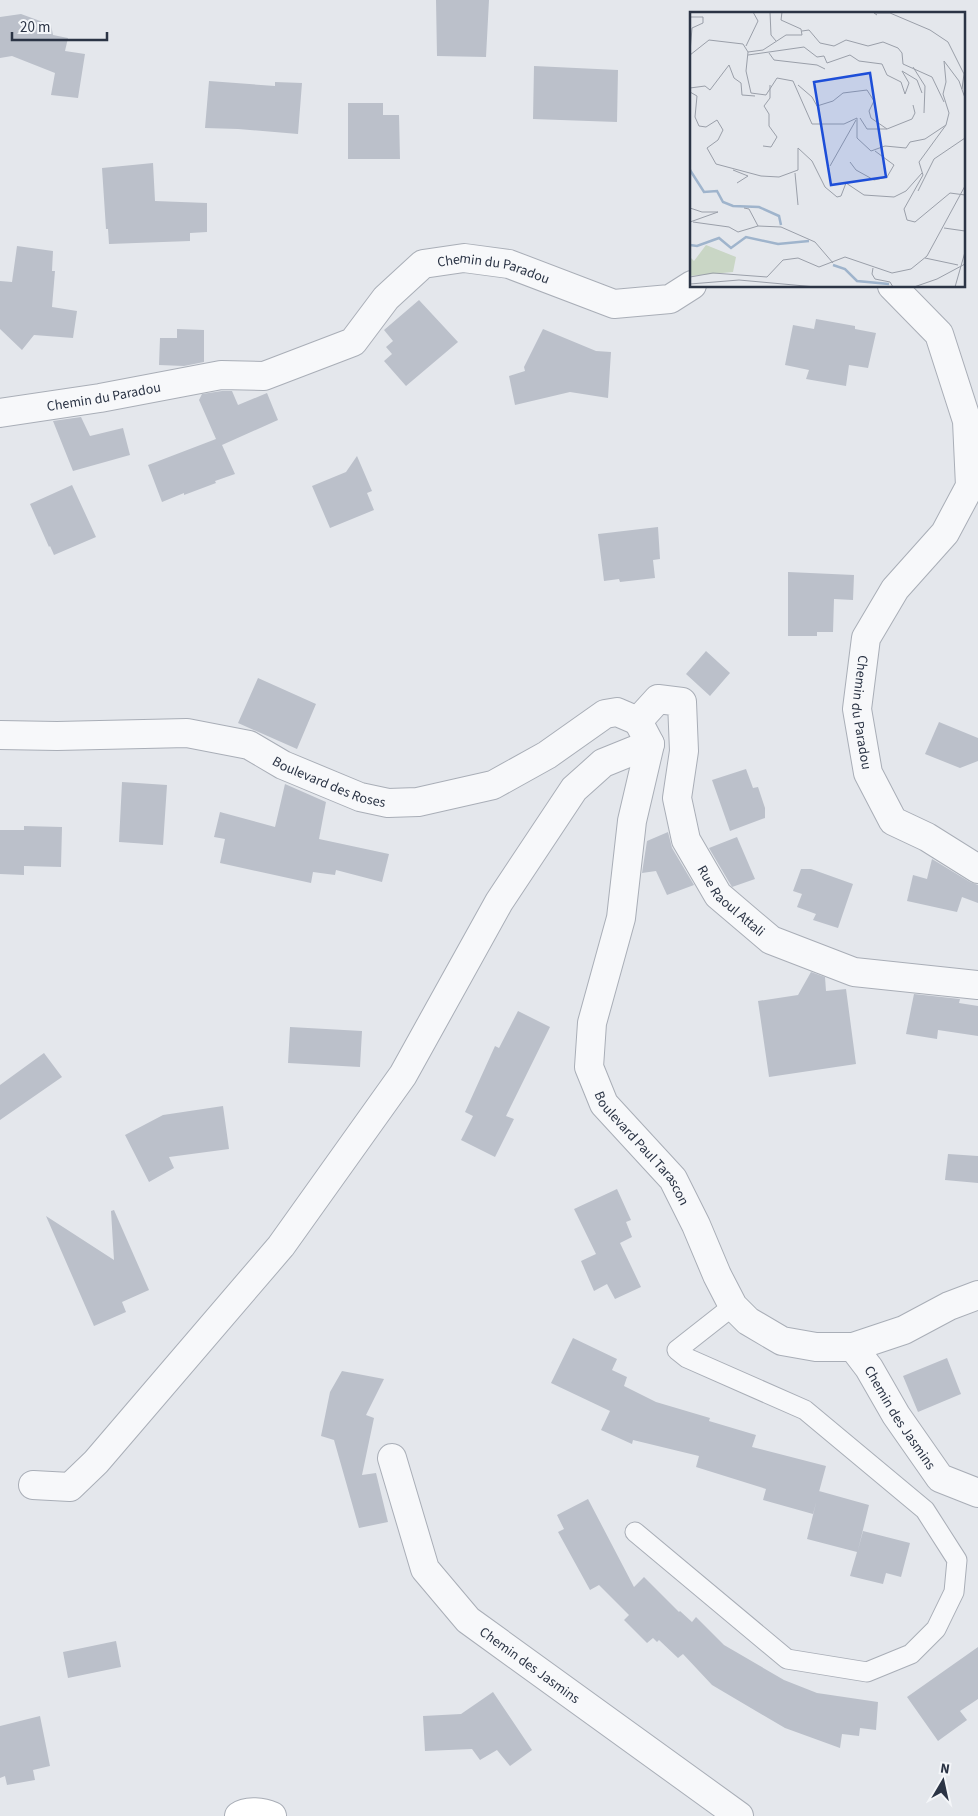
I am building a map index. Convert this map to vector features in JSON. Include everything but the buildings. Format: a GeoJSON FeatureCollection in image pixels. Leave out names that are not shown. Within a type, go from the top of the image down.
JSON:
{"type":"FeatureCollection","features":[{"type":"Feature","properties":{"kind":"street","name":"Chemin du Paradou"},"geometry":{"type":"LineString","coordinates":[[0,413],[100,398],[221,375],[264,376],[353,342],[386,298],[423,264],[464,258],[510,264],[614,304],[670,299],[690,286]]}},
{"type":"Feature","properties":{"kind":"street","name":"Chemin du Paradou"},"geometry":{"type":"LineString","coordinates":[[894,288],[939,334],[967,421],[970,486],[945,533],[895,589],[866,638],[857,710],[868,772],[893,821],[927,837],[978,869]]}},
{"type":"Feature","properties":{"kind":"street","name":"Rue Raoul Attali"},"geometry":{"type":"LineString","coordinates":[[644,733],[658,699],[682,702],[684,751],[678,798],[686,840],[718,896],[771,940],[854,972],[978,986]]}},
{"type":"Feature","properties":{"kind":"street","name":"Boulevard des Roses"},"geometry":{"type":"LineString","coordinates":[[0,735],[57,736],[186,733],[249,745],[291,768],[360,797],[388,803],[418,802],[493,785],[547,755],[605,714],[617,712],[644,733]]}},
{"type":"Feature","properties":{"kind":"street","name":"Boulevard Paul Tarascon"},"geometry":{"type":"LineString","coordinates":[[644,733],[621,918],[592,1023],[590,1068],[604,1104],[673,1178],[733,1306],[748,1321],[782,1341],[816,1347],[853,1347],[904,1330],[949,1306],[978,1295]]}},
{"type":"Feature","properties":{"kind":"street"},"geometry":{"type":"LineString","coordinates":[[33,1485],[70,1487],[96,1462],[281,1246],[403,1075],[499,902],[574,789],[603,763],[644,733]]}},
{"type":"Feature","properties":{"kind":"street","name":"Chemin des Jasmins"},"geometry":{"type":"LineString","coordinates":[[853,1347],[869,1368],[896,1415],[940,1478],[978,1493]]}},
{"type":"Feature","properties":{"kind":"street","name":"Chemin des Jasmins"},"geometry":{"type":"LineString","coordinates":[[392,1458],[425,1569],[468,1620],[739,1816]]}},
{"type":"Feature","properties":{"kind":"street"},"geometry":{"type":"LineString","coordinates":[[239,1816],[243,1814],[265,1813],[272,1816]]}},
{"type":"Feature","properties":{"kind":"lane"},"geometry":{"type":"LineString","coordinates":[[635,1532],[787,1659],[868,1672],[911,1654],[936,1629],[954,1592],[957,1560],[925,1510],[805,1410],[686,1358],[677,1350],[733,1306]]}}]}
